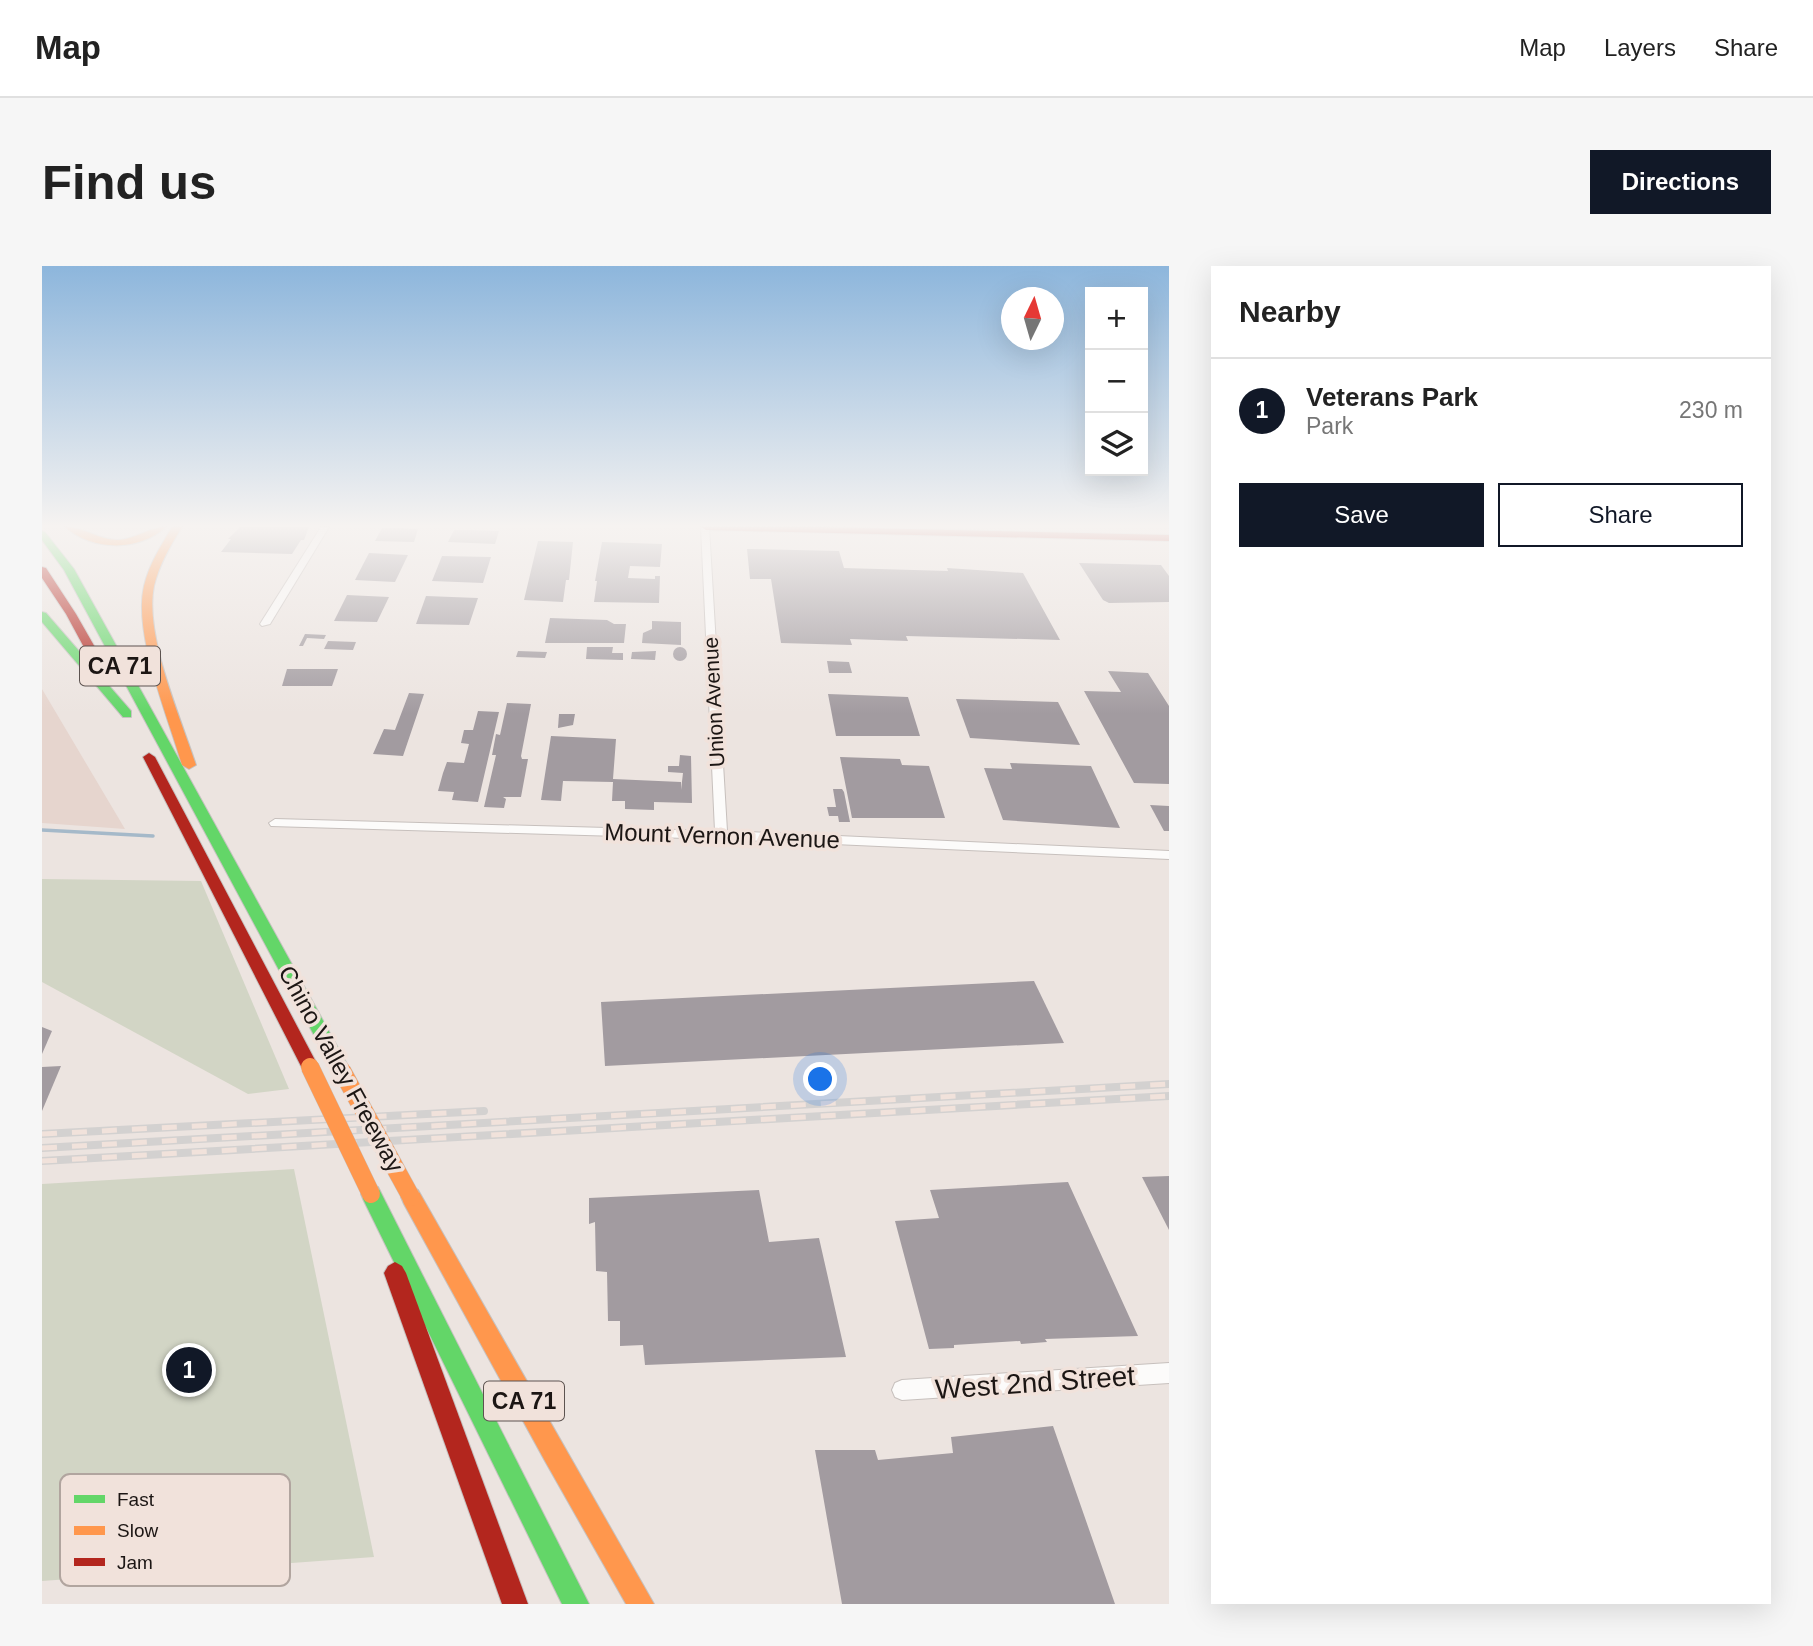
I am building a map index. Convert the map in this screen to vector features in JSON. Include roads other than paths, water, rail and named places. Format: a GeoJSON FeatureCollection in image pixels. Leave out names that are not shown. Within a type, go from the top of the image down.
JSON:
{"type":"FeatureCollection","features":[{"type":"Feature","properties":{"kind":"main road"},"geometry":{"type":"LineString","coordinates":[[44,589],[71,614]]}},
{"type":"Feature","properties":{"kind":"main road","name":"Chino Valley Freeway"},"geometry":{"type":"LineString","coordinates":[[55,589],[71,614],[228,905],[576,1604]]}},
{"type":"Feature","properties":{"kind":"main road","name":"Chino Valley Freeway"},"geometry":{"type":"LineString","coordinates":[[80,589],[411,1197],[553,1453],[641,1604]]}},
{"type":"Feature","properties":{"kind":"main road"},"geometry":{"type":"LineString","coordinates":[[147,589],[144,608],[147,631],[191,771],[198,807]]}},
{"type":"Feature","properties":{"kind":"main road"},"geometry":{"type":"LineString","coordinates":[[42,615],[133,727]]}},
{"type":"Feature","properties":{"kind":"main road"},"geometry":{"type":"LineString","coordinates":[[386,1227],[398,1285],[515,1604]]}},
{"type":"Feature","properties":{"kind":"street"},"geometry":{"type":"LineString","coordinates":[[265,624],[286,589]]}},
{"type":"Feature","properties":{"kind":"street","name":"Union Avenue"},"geometry":{"type":"LineString","coordinates":[[708,589],[721,835]]}},
{"type":"Feature","properties":{"kind":"street","name":"Mount Vernon Avenue"},"geometry":{"type":"LineString","coordinates":[[275,824],[721,835],[1169,855]]}},
{"type":"Feature","properties":{"kind":"street","name":"West 2nd Street"},"geometry":{"type":"LineString","coordinates":[[902,1390],[1169,1373]]}},
{"type":"Feature","properties":{"kind":"waterway"},"geometry":{"type":"LineString","coordinates":[[42,830],[153,836]]}},
{"type":"Feature","properties":{"kind":"railway"},"geometry":{"type":"LineString","coordinates":[[42,1148],[1169,1084]]}},
{"type":"Feature","properties":{"kind":"railway"},"geometry":{"type":"LineString","coordinates":[[42,1161],[1169,1096]]}},
{"type":"Feature","properties":{"kind":"railway"},"geometry":{"type":"LineString","coordinates":[[42,1134],[484,1111]]}},
{"type":"Feature","properties":{"kind":"place","name":"Veterans Park"},"geometry":{"type":"Point","coordinates":[189,1370]}}]}
